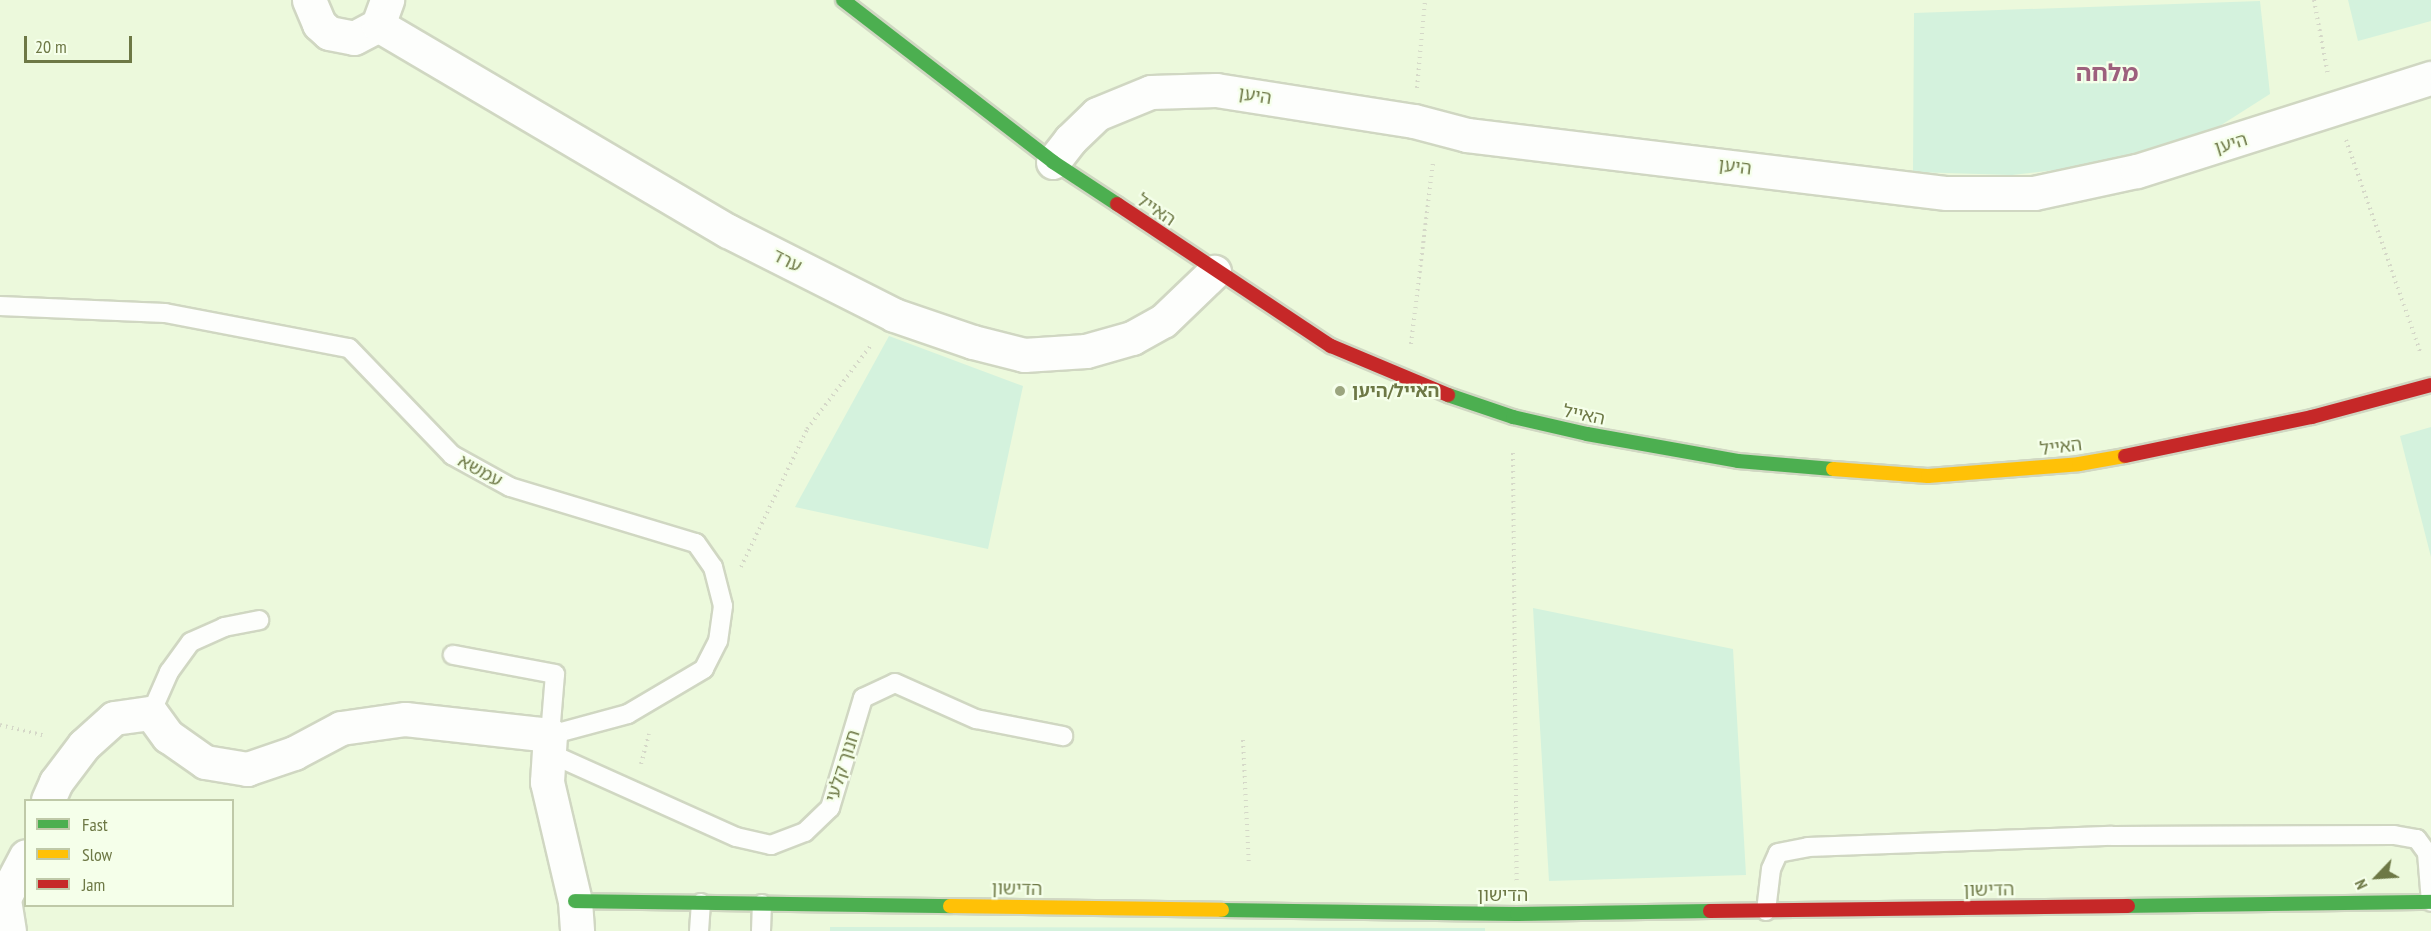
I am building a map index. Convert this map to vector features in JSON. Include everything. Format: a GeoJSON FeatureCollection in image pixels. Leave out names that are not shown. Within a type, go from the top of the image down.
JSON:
{"type":"FeatureCollection","features":[{"type":"Feature","properties":{"kind":"street"},"geometry":{"type":"LineString","coordinates":[[309,0],[319,24],[341,37],[367,33],[382,12]]}},
{"type":"Feature","properties":{"kind":"street","name":"האייל"},"geometry":{"type":"LineString","coordinates":[[843,0],[1053,162],[1214,272],[1331,346],[1407,381],[1513,417],[1587,434],[1738,461],[1928,476],[2079,464],[2138,454],[2312,417],[2431,385]]}},
{"type":"Feature","properties":{"kind":"street","name":"ערד"},"geometry":{"type":"LineString","coordinates":[[382,12],[728,231],[894,315],[973,342],[1024,355],[1086,351],[1132,338],[1163,321],[1214,272]]}},
{"type":"Feature","properties":{"kind":"street","name":"היען"},"geometry":{"type":"LineString","coordinates":[[1053,162],[1070,140],[1097,114],[1151,92],[1216,90],[1425,124],[1467,135],[1947,193],[2034,193],[2137,171],[2335,111],[2431,78]]}},
{"type":"Feature","properties":{"kind":"street"},"geometry":{"type":"LineString","coordinates":[[49,799],[56,782],[84,745],[114,718],[151,713],[168,736],[205,762],[247,769],[294,753],[341,728],[405,719],[550,744],[547,782],[576,916]]}},
{"type":"Feature","properties":{"kind":"street"},"geometry":{"type":"LineString","coordinates":[[9,931],[2,900],[24,860]]}},
{"type":"Feature","properties":{"kind":"street","name":"הדישון"},"geometry":{"type":"LineString","coordinates":[[576,916],[700,903],[1517,922],[1766,911],[2431,902]]}},
{"type":"Feature","properties":{"kind":"lane","name":"עמשא"},"geometry":{"type":"LineString","coordinates":[[0,306],[165,313],[350,348],[452,455],[510,487],[696,543],[712,567],[723,606],[718,641],[704,669],[628,714],[550,744]]}},
{"type":"Feature","properties":{"kind":"lane"},"geometry":{"type":"LineString","coordinates":[[151,713],[169,672],[191,642],[224,627],[259,620]]}},
{"type":"Feature","properties":{"kind":"lane"},"geometry":{"type":"LineString","coordinates":[[453,655],[555,674],[550,744]]}},
{"type":"Feature","properties":{"kind":"lane","name":"חנוך קלעי"},"geometry":{"type":"LineString","coordinates":[[550,744],[635,791],[736,837],[771,845],[805,832],[830,808],[863,698],[895,683],[976,718],[1063,736]]}},
{"type":"Feature","properties":{"kind":"lane"},"geometry":{"type":"LineString","coordinates":[[1766,911],[1771,869],[1778,853],[1808,847],[2112,836],[2394,835],[2417,839],[2427,853],[2431,902]]}},
{"type":"Feature","properties":{"kind":"lane"},"geometry":{"type":"LineString","coordinates":[[699,931],[700,903]]}},
{"type":"Feature","properties":{"kind":"lane"},"geometry":{"type":"LineString","coordinates":[[762,904],[762,931]]}},
{"type":"Feature","properties":{"kind":"path"},"geometry":{"type":"LineString","coordinates":[[1407,381],[1425,124],[1425,0]]}},
{"type":"Feature","properties":{"kind":"path"},"geometry":{"type":"LineString","coordinates":[[2314,0],[2335,111],[2423,361]]}},
{"type":"Feature","properties":{"kind":"path"},"geometry":{"type":"LineString","coordinates":[[723,606],[807,429],[894,315]]}},
{"type":"Feature","properties":{"kind":"path"},"geometry":{"type":"LineString","coordinates":[[1513,417],[1517,922]]}},
{"type":"Feature","properties":{"kind":"path"},"geometry":{"type":"LineString","coordinates":[[635,791],[658,697]]}},
{"type":"Feature","properties":{"kind":"path"},"geometry":{"type":"LineString","coordinates":[[0,725],[84,745]]}},
{"type":"Feature","properties":{"kind":"path"},"geometry":{"type":"LineString","coordinates":[[1243,740],[1249,866]]}},
{"type":"Feature","properties":{"kind":"shaded area"},"geometry":{"type":"Polygon","coordinates":[[[0,0],[2431,0],[2431,931],[0,931],[0,0]]]}},
{"type":"Feature","properties":{"kind":"shaded area"},"geometry":{"type":"Polygon","coordinates":[[[2348,0],[2431,0],[2431,21],[2358,41],[2348,0]]]}},
{"type":"Feature","properties":{"kind":"shaded area"},"geometry":{"type":"Polygon","coordinates":[[[2260,1],[2270,94],[2215,129],[2107,164],[2012,175],[1913,172],[1914,13],[2260,1]]]}},
{"type":"Feature","properties":{"kind":"shaded area"},"geometry":{"type":"Polygon","coordinates":[[[889,336],[1023,386],[988,549],[795,507],[889,336]]]}},
{"type":"Feature","properties":{"kind":"shaded area"},"geometry":{"type":"Polygon","coordinates":[[[2431,427],[2431,557],[2400,436],[2431,427]]]}},
{"type":"Feature","properties":{"kind":"shaded area"},"geometry":{"type":"Polygon","coordinates":[[[1533,608],[1733,649],[1746,875],[1549,881],[1533,608]]]}},
{"type":"Feature","properties":{"kind":"shaded area"},"geometry":{"type":"Polygon","coordinates":[[[830,927],[1485,928],[1485,931],[830,931],[830,927]]]}},
{"type":"Feature","properties":{"kind":"traffic: fast"},"geometry":{"type":"LineString","coordinates":[[843,0],[1053,162],[1117,204]]}},
{"type":"Feature","properties":{"kind":"traffic: fast"},"geometry":{"type":"LineString","coordinates":[[1448,395],[1513,417],[1587,434],[1738,461],[1833,469]]}},
{"type":"Feature","properties":{"kind":"traffic: fast"},"geometry":{"type":"LineString","coordinates":[[575,901],[950,906]]}},
{"type":"Feature","properties":{"kind":"traffic: fast"},"geometry":{"type":"LineString","coordinates":[[2128,906],[2431,902]]}},
{"type":"Feature","properties":{"kind":"traffic: fast"},"geometry":{"type":"LineString","coordinates":[[1222,910],[1517,914],[1710,911]]}},
{"type":"Feature","properties":{"kind":"traffic: slow"},"geometry":{"type":"LineString","coordinates":[[1833,469],[1928,476],[2079,464],[2125,456]]}},
{"type":"Feature","properties":{"kind":"traffic: slow"},"geometry":{"type":"LineString","coordinates":[[950,906],[1222,910]]}},
{"type":"Feature","properties":{"kind":"traffic: jam"},"geometry":{"type":"LineString","coordinates":[[1117,204],[1331,346],[1448,395]]}},
{"type":"Feature","properties":{"kind":"traffic: jam"},"geometry":{"type":"LineString","coordinates":[[2125,456],[2312,417],[2431,385]]}},
{"type":"Feature","properties":{"kind":"traffic: jam"},"geometry":{"type":"LineString","coordinates":[[1710,911],[2128,906]]}},
{"type":"Feature","properties":{"kind":"place","name":"האייל/היען"},"geometry":{"type":"Point","coordinates":[1340,391]}},
{"type":"Feature","properties":{"kind":"district","name":"מלחה"},"geometry":{"type":"Point","coordinates":[2107,73]}}]}
